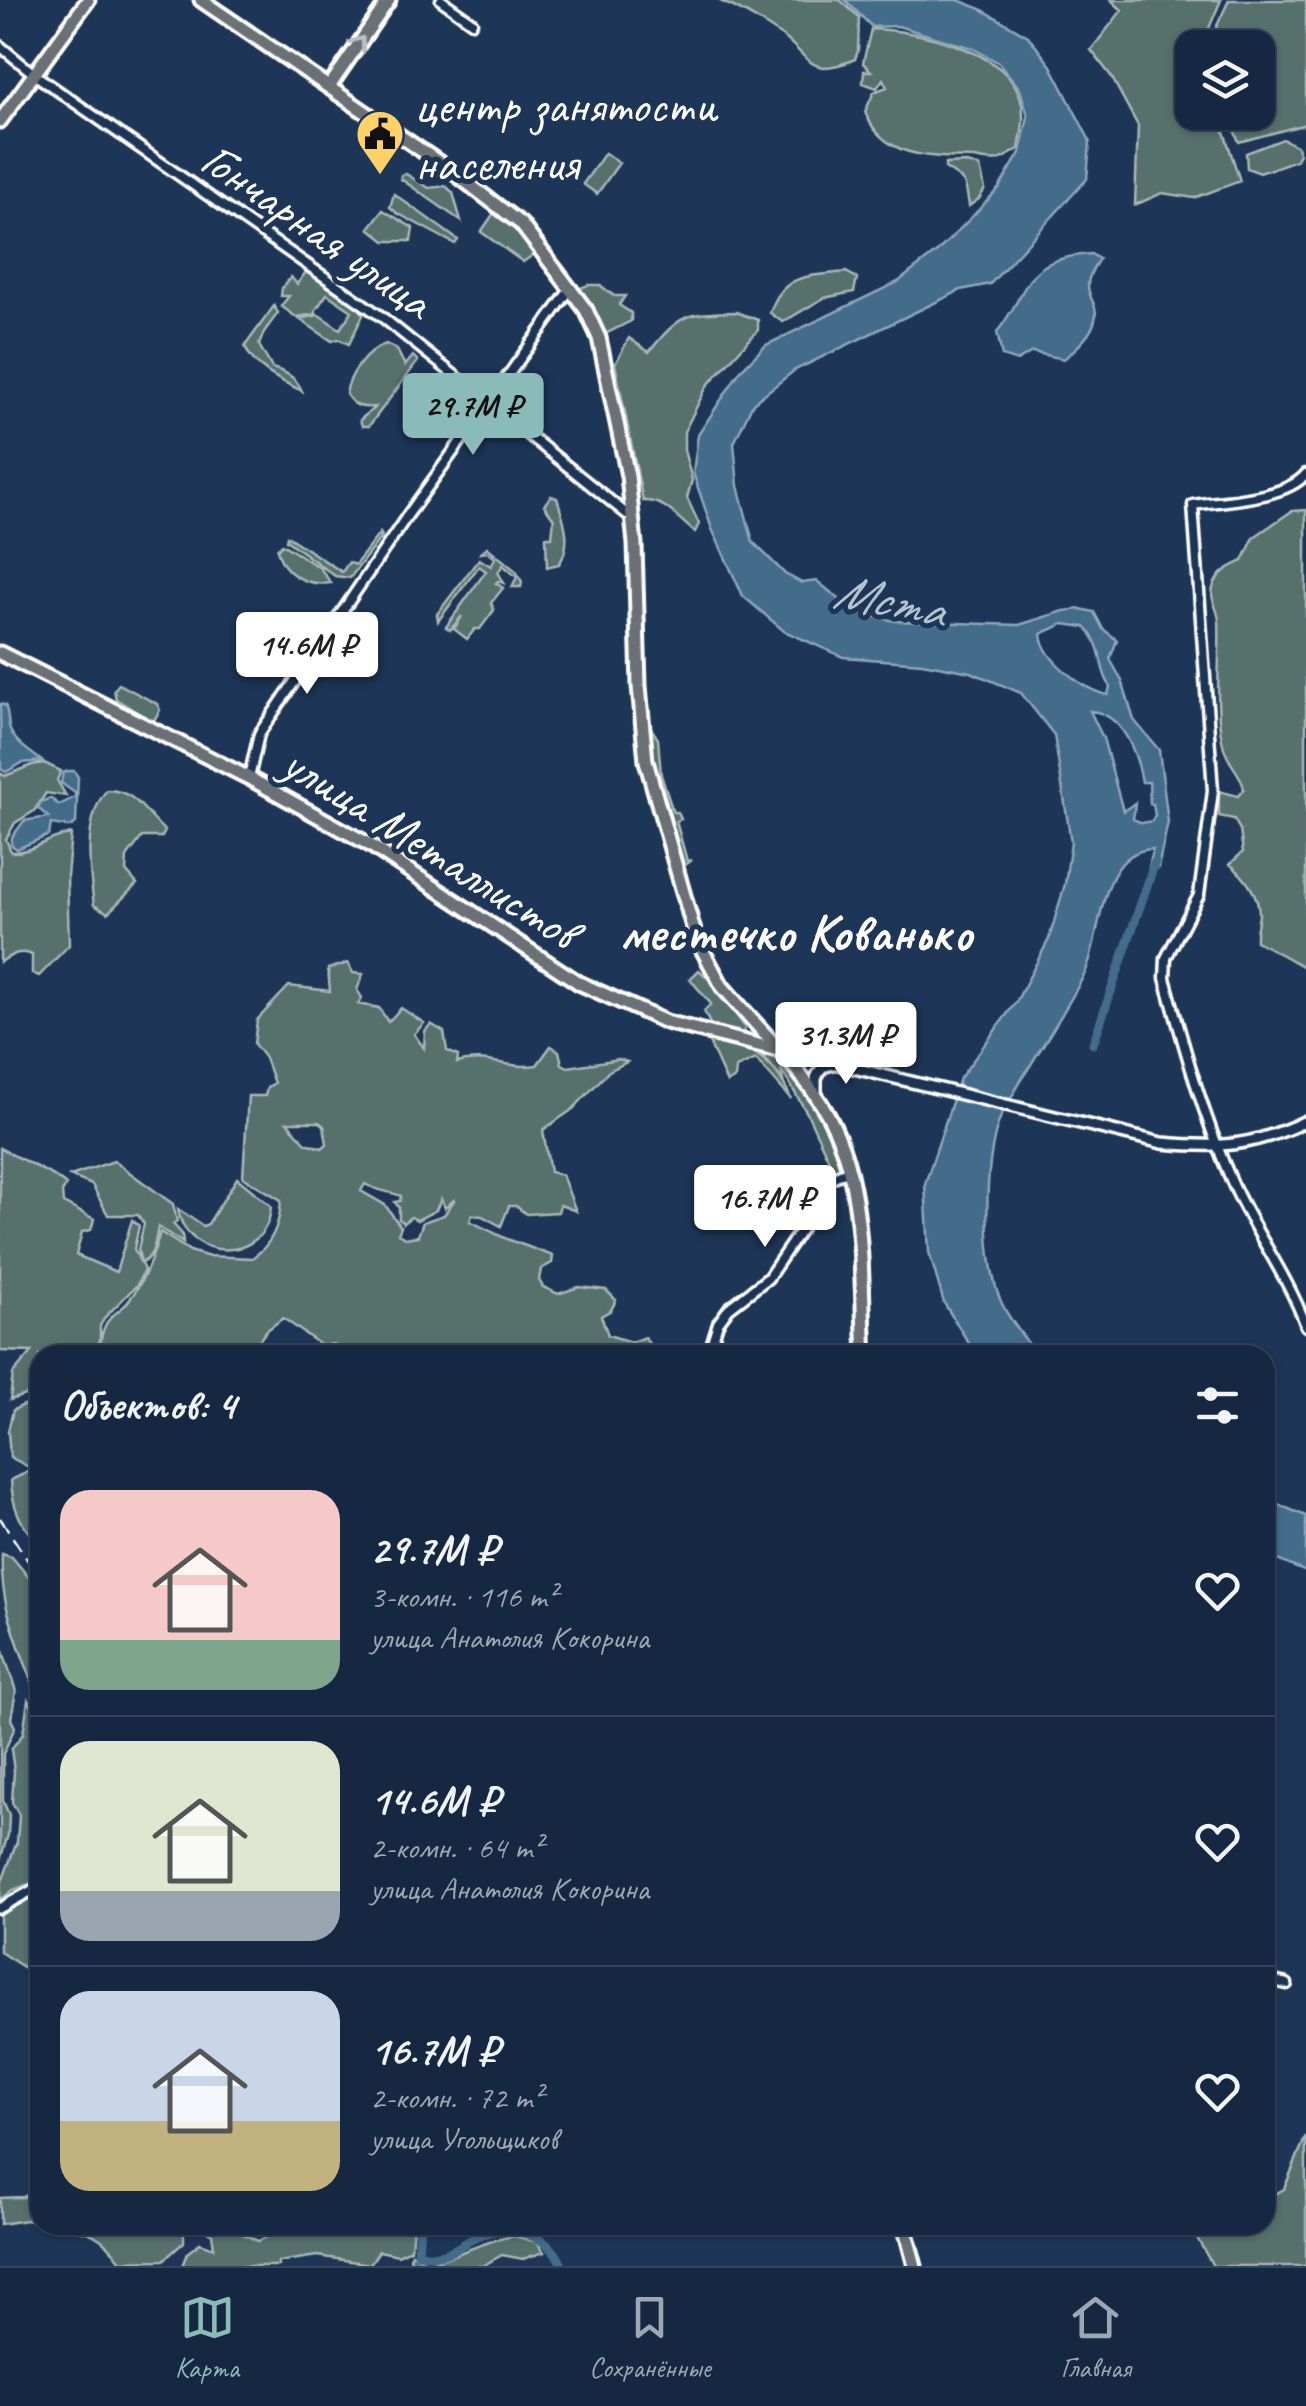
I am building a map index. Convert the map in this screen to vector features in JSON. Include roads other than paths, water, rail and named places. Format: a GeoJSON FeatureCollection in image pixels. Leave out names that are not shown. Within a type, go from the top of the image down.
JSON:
{"type":"FeatureCollection","features":[{"type":"Feature","properties":{"kind":"main road"},"geometry":{"type":"LineString","coordinates":[[0,120],[88,0]]}},
{"type":"Feature","properties":{"kind":"main road"},"geometry":{"type":"LineString","coordinates":[[202,0],[522,224],[571,288],[600,338],[628,476],[641,724],[660,820],[696,938],[710,968],[816,1096],[840,1141],[849,1170],[864,1345]]}},
{"type":"Feature","properties":{"kind":"main road"},"geometry":{"type":"LineString","coordinates":[[329,86],[389,0]]}},
{"type":"Feature","properties":{"kind":"main road","name":"улица Металлистов"},"geometry":{"type":"LineString","coordinates":[[0,653],[249,778],[414,873],[579,983],[666,1022],[778,1050]]}},
{"type":"Feature","properties":{"kind":"main road"},"geometry":{"type":"LineString","coordinates":[[778,1050],[1162,1143],[1218,1147],[1244,1144],[1306,1121]]}},
{"type":"Feature","properties":{"kind":"main road"},"geometry":{"type":"LineString","coordinates":[[816,1096],[816,1078],[822,1067],[834,1064]]}},
{"type":"Feature","properties":{"kind":"main road"},"geometry":{"type":"LineString","coordinates":[[907,2235],[915,2266]]}},
{"type":"Feature","properties":{"kind":"street"},"geometry":{"type":"LineString","coordinates":[[440,0],[472,22]]}},
{"type":"Feature","properties":{"kind":"street","name":"Гончарная улица"},"geometry":{"type":"LineString","coordinates":[[0,46],[34,74],[382,317],[633,518]]}},
{"type":"Feature","properties":{"kind":"street"},"geometry":{"type":"LineString","coordinates":[[249,778],[259,734],[571,288]]}},
{"type":"Feature","properties":{"kind":"street"},"geometry":{"type":"LineString","coordinates":[[1306,474],[1298,484],[1284,491],[1192,505],[1213,791],[1199,895],[1166,958],[1165,978],[1208,1127],[1233,1184],[1290,1284],[1306,1326]]}},
{"type":"Feature","properties":{"kind":"street"},"geometry":{"type":"LineString","coordinates":[[709,1345],[729,1308],[768,1278],[802,1228],[810,1195],[819,1184],[849,1170]]}},
{"type":"Feature","properties":{"kind":"street"},"geometry":{"type":"LineString","coordinates":[[0,1908],[30,1892]]}},
{"type":"Feature","properties":{"kind":"street"},"geometry":{"type":"LineString","coordinates":[[1275,1981],[1286,1984]]}},
{"type":"Feature","properties":{"kind":"water","name":"Мста"},"geometry":{"type":"Polygon","coordinates":[[[845,0],[958,0],[1028,36],[1051,66],[1090,141],[1087,179],[990,284],[961,290],[795,370],[753,403],[734,443],[738,486],[753,542],[785,574],[802,583],[817,581],[867,615],[895,621],[1019,625],[1064,611],[1094,612],[1103,629],[1117,640],[1110,659],[1122,681],[1134,720],[1159,750],[1168,822],[1158,868],[1148,873],[1153,849],[1135,853],[1112,879],[1085,973],[1005,1109],[993,1142],[987,1208],[993,1273],[1004,1308],[1030,1345],[970,1345],[944,1303],[929,1252],[925,1184],[960,1078],[1016,1002],[1049,939],[1065,884],[1071,842],[1054,735],[1021,693],[971,672],[922,663],[843,657],[784,631],[743,596],[712,529],[693,473],[698,435],[740,371],[766,345],[898,282],[968,221],[999,188],[1020,153],[1028,116],[1020,89],[999,63],[972,48],[898,26],[872,27],[845,0]],[[1063,624],[1041,634],[1043,644],[1077,681],[1108,695],[1110,686],[1098,650],[1085,627],[1063,624]],[[1090,711],[1103,738],[1123,811],[1135,803],[1133,819],[1142,823],[1152,821],[1155,815],[1149,782],[1142,782],[1120,727],[1102,713],[1090,711]]]}},
{"type":"Feature","properties":{"kind":"water"},"geometry":{"type":"Polygon","coordinates":[[[1091,254],[1099,259],[1088,282],[1095,318],[1083,341],[1064,359],[1032,352],[1017,361],[1002,356],[997,332],[1031,278],[1052,262],[1091,254]]]}},
{"type":"Feature","properties":{"kind":"water"},"geometry":{"type":"Polygon","coordinates":[[[0,704],[5,705],[13,735],[42,761],[22,763],[6,772],[1,769],[0,704]]]}},
{"type":"Feature","properties":{"kind":"water"},"geometry":{"type":"Polygon","coordinates":[[[74,771],[78,777],[76,823],[70,827],[51,824],[49,835],[17,849],[11,845],[24,821],[48,817],[38,808],[41,802],[50,798],[59,805],[75,797],[61,783],[63,773],[74,771]]]}},
{"type":"Feature","properties":{"kind":"water"},"geometry":{"type":"Polygon","coordinates":[[[1275,1503],[1306,1516],[1306,1572],[1275,1559],[1275,1503]]]}},
{"type":"Feature","properties":{"kind":"waterway"},"geometry":{"type":"LineString","coordinates":[[1093,1044],[1155,862]]}},
{"type":"Feature","properties":{"kind":"waterway"},"geometry":{"type":"LineString","coordinates":[[419,2235],[418,2253],[429,2255],[445,2254],[481,2235]]}},
{"type":"Feature","properties":{"kind":"waterway"},"geometry":{"type":"LineString","coordinates":[[530,2235],[550,2247],[562,2266]]}},
{"type":"Feature","properties":{"kind":"railway"},"geometry":{"type":"LineString","coordinates":[[0,1518],[30,1564]]}},
{"type":"Feature","properties":{"kind":"place","name":"центр занятости населения"},"geometry":{"type":"Point","coordinates":[380,176]}},
{"type":"Feature","properties":{"kind":"district","name":"местечко Кованько"},"geometry":{"type":"Point","coordinates":[796,933]}}]}
